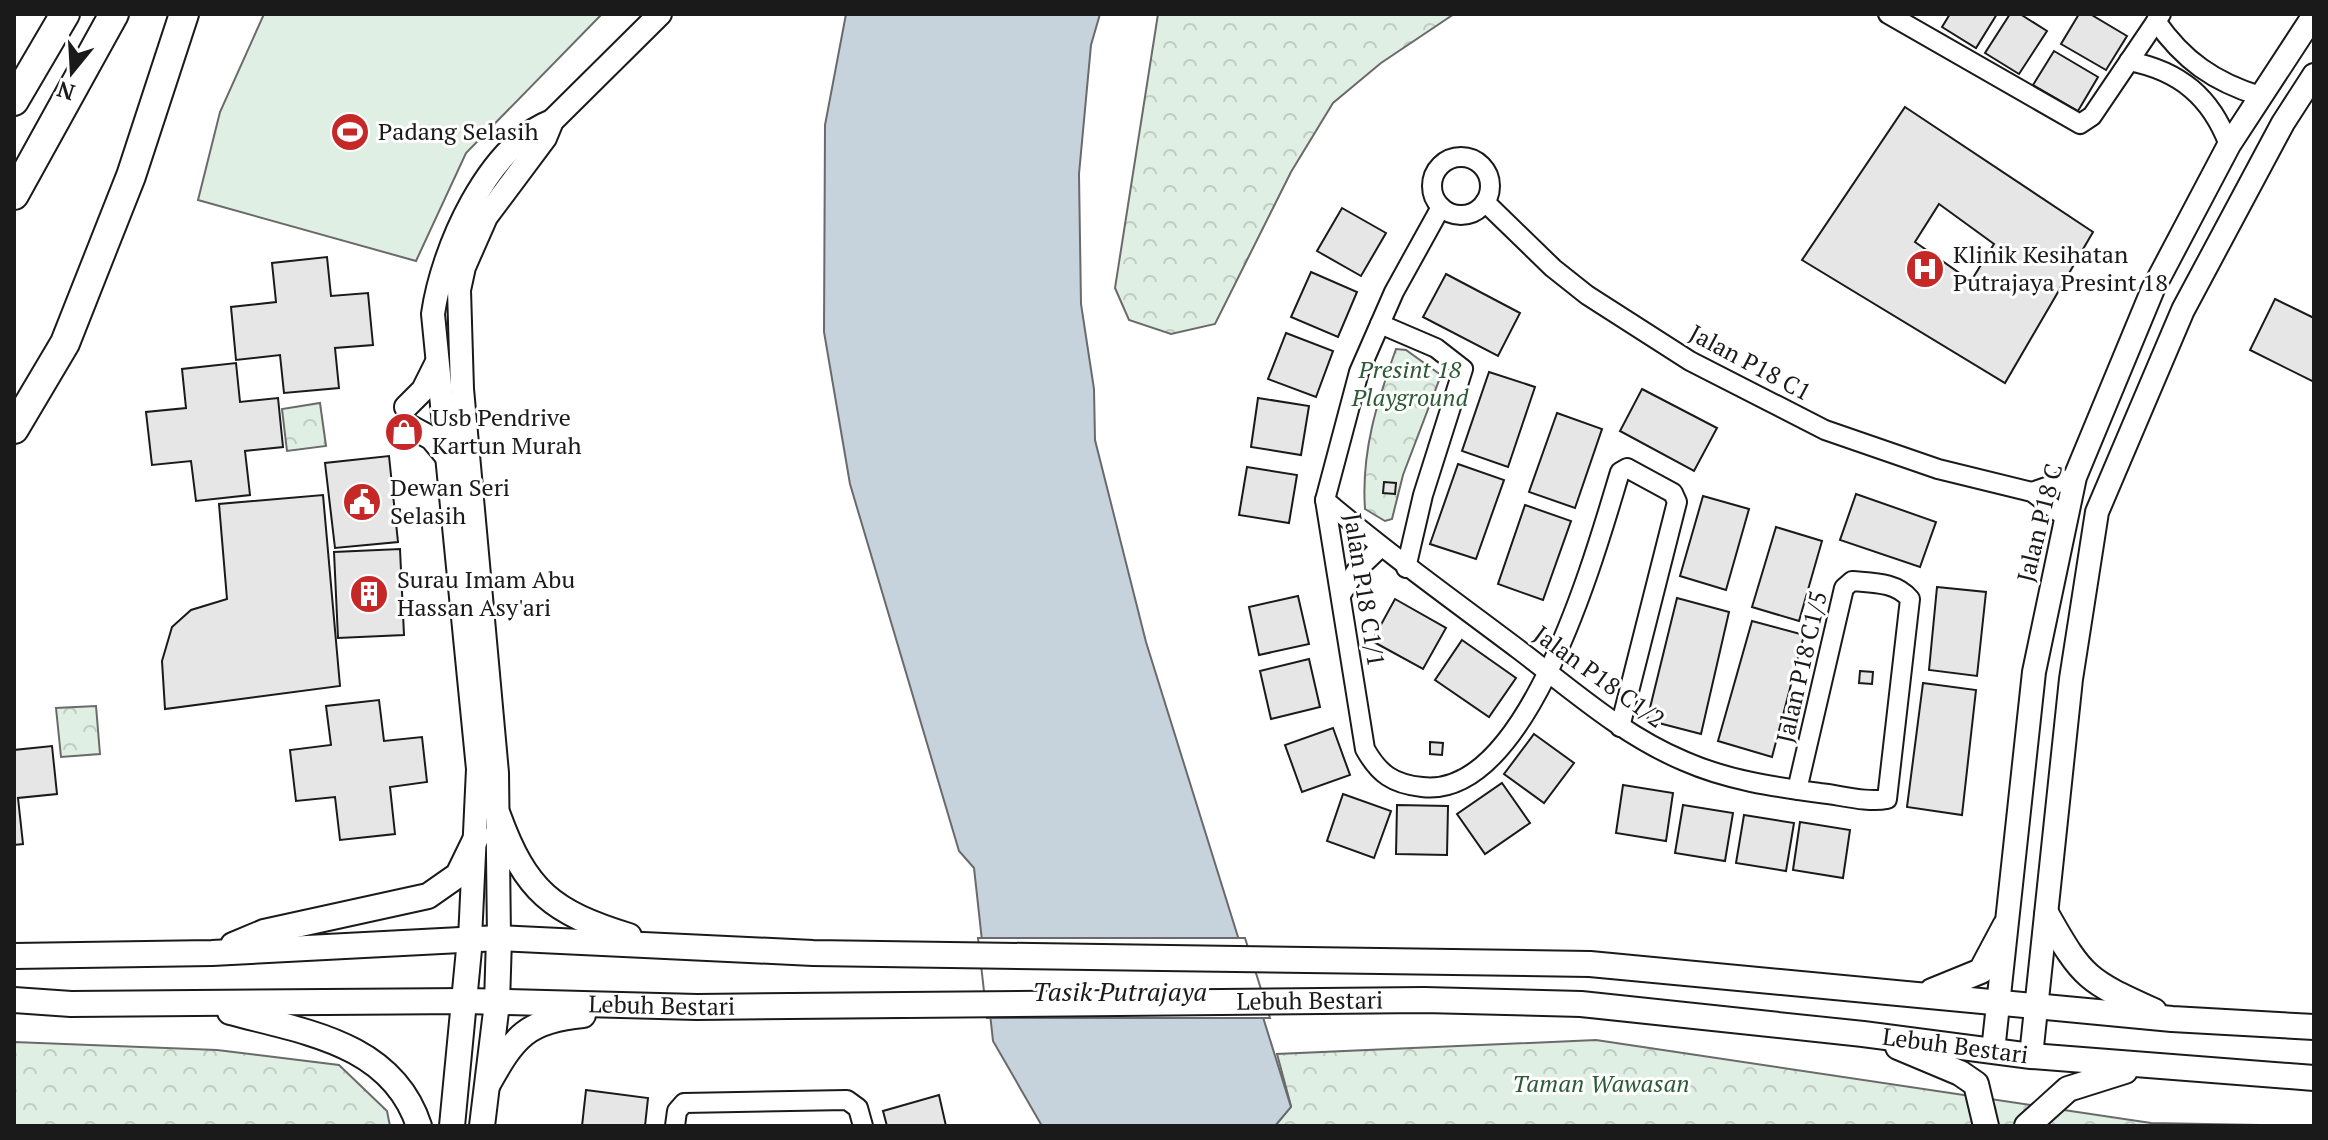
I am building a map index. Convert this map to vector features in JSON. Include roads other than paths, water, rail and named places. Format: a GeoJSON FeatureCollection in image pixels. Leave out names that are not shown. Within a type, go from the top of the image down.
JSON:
{"type":"FeatureCollection","features":[{"type":"Feature","properties":{"kind":"main road"},"geometry":{"type":"LineString","coordinates":[[14,101],[65,14]]}},
{"type":"Feature","properties":{"kind":"main road"},"geometry":{"type":"LineString","coordinates":[[14,195],[114,14]]}},
{"type":"Feature","properties":{"kind":"main road"},"geometry":{"type":"LineString","coordinates":[[14,429],[65,343],[131,176],[184,14]]}},
{"type":"Feature","properties":{"kind":"main road"},"geometry":{"type":"LineString","coordinates":[[498,815],[513,857],[531,884],[559,908],[591,924],[664,947]]}},
{"type":"Feature","properties":{"kind":"main road"},"geometry":{"type":"LineString","coordinates":[[212,953],[264,932],[428,896],[458,875],[477,836]]}},
{"type":"Feature","properties":{"kind":"main road"},"geometry":{"type":"LineString","coordinates":[[2047,915],[2086,976],[2102,988],[2172,1019]]}},
{"type":"Feature","properties":{"kind":"main road"},"geometry":{"type":"LineString","coordinates":[[1910,995],[1941,990],[1981,971],[2005,926]]}},
{"type":"Feature","properties":{"kind":"main road"},"geometry":{"type":"LineString","coordinates":[[482,1126],[497,1003],[499,938]]}},
{"type":"Feature","properties":{"kind":"main road","name":"Lebuh Bestari"},"geometry":{"type":"LineString","coordinates":[[14,956],[212,953],[499,938],[851,954],[1590,964],[2172,1019],[2314,1027]]}},
{"type":"Feature","properties":{"kind":"main road"},"geometry":{"type":"LineString","coordinates":[[452,1126],[467,1001],[470,939]]}},
{"type":"Feature","properties":{"kind":"main road","name":"Lebuh Bestari"},"geometry":{"type":"LineString","coordinates":[[14,1000],[203,1004],[467,1001],[697,1007],[1424,1000],[1581,1004],[1863,1034],[2031,1056],[2314,1078]]}},
{"type":"Feature","properties":{"kind":"main road"},"geometry":{"type":"LineString","coordinates":[[203,1004],[356,1049],[386,1070],[412,1103],[419,1126]]}},
{"type":"Feature","properties":{"kind":"main road"},"geometry":{"type":"LineString","coordinates":[[488,1084],[520,1033],[554,1018],[697,1007]]}},
{"type":"Feature","properties":{"kind":"main road"},"geometry":{"type":"LineString","coordinates":[[1863,1034],[1960,1073],[1976,1084],[1986,1126]]}},
{"type":"Feature","properties":{"kind":"main road"},"geometry":{"type":"LineString","coordinates":[[2027,1126],[2068,1089],[2147,1066]]}},
{"type":"Feature","properties":{"kind":"street"},"geometry":{"type":"LineString","coordinates":[[470,939],[477,836],[475,721],[448,458],[450,415],[462,389],[458,312],[464,267],[486,217],[545,138],[552,121],[660,14]]}},
{"type":"Feature","properties":{"kind":"street"},"geometry":{"type":"LineString","coordinates":[[1888,14],[2080,124],[2092,116],[2158,17]]}},
{"type":"Feature","properties":{"kind":"street","name":"Jalan P18 C"},"geometry":{"type":"LineString","coordinates":[[1993,1051],[2034,672],[2064,516],[2075,477],[2153,289],[2229,145],[2314,15]]}},
{"type":"Feature","properties":{"kind":"street"},"geometry":{"type":"LineString","coordinates":[[2158,17],[2171,43],[2211,77],[2260,96]]}},
{"type":"Feature","properties":{"kind":"street"},"geometry":{"type":"LineString","coordinates":[[2129,61],[2152,65],[2193,87],[2215,114],[2229,145]]}},
{"type":"Feature","properties":{"kind":"street"},"geometry":{"type":"LineString","coordinates":[[2031,1056],[2071,679],[2097,512],[2183,310],[2283,123],[2314,75]]}},
{"type":"Feature","properties":{"kind":"street"},"geometry":{"type":"LineString","coordinates":[[499,938],[493,717],[450,415],[436,364],[433,314],[436,291],[454,237],[498,164],[532,129],[552,121]]}},
{"type":"Feature","properties":{"kind":"street"},"geometry":{"type":"LineString","coordinates":[[1460,157],[1477,162],[1489,176],[1485,202],[1469,214],[1459,215],[1441,207],[1433,192],[1433,176],[1443,163],[1460,157]]}},
{"type":"Feature","properties":{"kind":"street","name":"Jalan P18 C1"},"geometry":{"type":"LineString","coordinates":[[1485,202],[1553,268],[1587,295],[1690,361],[1825,430],[1938,469],[2032,492],[2064,516]]}},
{"type":"Feature","properties":{"kind":"street","name":"Jalan P18 C1/1"},"geometry":{"type":"LineString","coordinates":[[1441,207],[1380,324],[1359,372],[1325,500],[1365,749],[1378,772],[1394,781],[1433,789],[1451,786],[1475,772],[1508,741],[1549,672],[1568,626],[1620,472],[1627,468],[1649,477],[1673,493],[1677,502],[1620,727]]}},
{"type":"Feature","properties":{"kind":"street"},"geometry":{"type":"LineString","coordinates":[[1380,324],[1436,348],[1463,369],[1423,495],[1406,568]]}},
{"type":"Feature","properties":{"kind":"street"},"geometry":{"type":"LineString","coordinates":[[436,364],[408,416],[448,458]]}},
{"type":"Feature","properties":{"kind":"street"},"geometry":{"type":"LineString","coordinates":[[2032,492],[2075,477]]}},
{"type":"Feature","properties":{"kind":"street","name":"Jalan P18 C1/2"},"geometry":{"type":"LineString","coordinates":[[1325,500],[1406,568],[1620,727],[1687,763],[1768,786],[1887,799]]}},
{"type":"Feature","properties":{"kind":"street"},"geometry":{"type":"LineString","coordinates":[[1341,595],[1356,571],[1381,547]]}},
{"type":"Feature","properties":{"kind":"street","name":"Jalan P18 C1/5"},"geometry":{"type":"LineString","coordinates":[[1797,790],[1844,588],[1852,581],[1891,586],[1910,599],[1887,799]]}},
{"type":"Feature","properties":{"kind":"street"},"geometry":{"type":"LineString","coordinates":[[675,1126],[677,1111],[684,1103],[847,1100],[858,1108],[863,1126]]}},
{"type":"Feature","properties":{"kind":"water","name":"Tasik Putrajaya"},"geometry":{"type":"Polygon","coordinates":[[[846,14],[1100,14],[1091,45],[1079,174],[1081,304],[1094,389],[1095,440],[1146,642],[1291,1107],[1275,1126],[1042,1126],[993,1041],[974,868],[959,851],[850,484],[824,332],[825,125],[846,14]]]}},
{"type":"Feature","properties":{"kind":"place","name":"Padang Selasih"},"geometry":{"type":"Point","coordinates":[350,132]}},
{"type":"Feature","properties":{"kind":"place","name":"Klinik Kesihatan Putrajaya Presint 18"},"geometry":{"type":"Point","coordinates":[1925,269]}},
{"type":"Feature","properties":{"kind":"place","name":"Usb Pendrive Kartun Murah"},"geometry":{"type":"Point","coordinates":[404,432]}},
{"type":"Feature","properties":{"kind":"place","name":"Dewan Seri Selasih"},"geometry":{"type":"Point","coordinates":[362,502]}},
{"type":"Feature","properties":{"kind":"place","name":"Surau Imam Abu Hassan Asy'ari"},"geometry":{"type":"Point","coordinates":[369,594]}},
{"type":"Feature","properties":{"kind":"park label","name":"Presint 18 Playground"},"geometry":{"type":"Point","coordinates":[1410,384]}},
{"type":"Feature","properties":{"kind":"park label","name":"Taman Wawasan"},"geometry":{"type":"Point","coordinates":[1601,1084]}}]}
